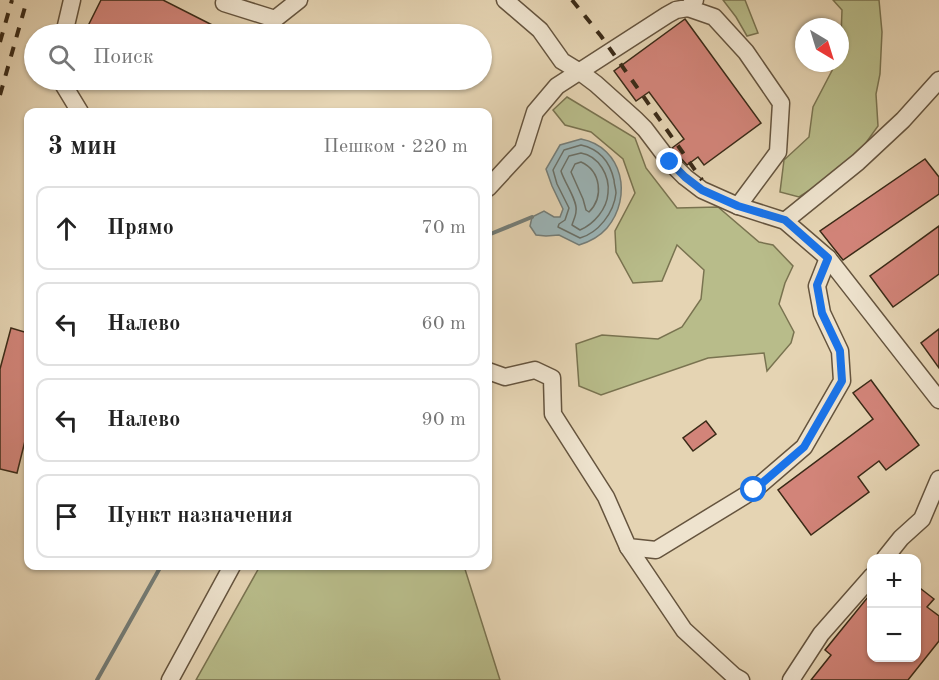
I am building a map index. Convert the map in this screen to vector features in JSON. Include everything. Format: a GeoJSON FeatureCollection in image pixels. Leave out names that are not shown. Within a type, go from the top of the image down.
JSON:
{"type":"FeatureCollection","features":[{"type":"Feature","properties":{"kind":"street"},"geometry":{"type":"LineString","coordinates":[[66,24],[72,0]]}},
{"type":"Feature","properties":{"kind":"street"},"geometry":{"type":"LineString","coordinates":[[224,3],[275,19],[299,0]]}},
{"type":"Feature","properties":{"kind":"street"},"geometry":{"type":"LineString","coordinates":[[505,0],[540,30],[562,61],[596,84],[635,119],[685,177],[702,190],[738,206],[785,220],[828,258],[939,399]]}},
{"type":"Feature","properties":{"kind":"street"},"geometry":{"type":"LineString","coordinates":[[492,184],[524,150],[535,112],[557,86],[667,15],[692,4],[714,16],[746,52],[781,103],[778,152],[738,206]]}},
{"type":"Feature","properties":{"kind":"street"},"geometry":{"type":"LineString","coordinates":[[785,220],[858,162],[903,120],[939,80]]}},
{"type":"Feature","properties":{"kind":"street"},"geometry":{"type":"LineString","coordinates":[[67,90],[78,108]]}},
{"type":"Feature","properties":{"kind":"street"},"geometry":{"type":"LineString","coordinates":[[628,547],[656,550],[754,490],[804,447],[842,381],[840,351],[822,313],[817,285],[828,258]]}},
{"type":"Feature","properties":{"kind":"street"},"geometry":{"type":"LineString","coordinates":[[492,372],[505,377],[535,370],[552,378],[552,414],[606,497],[628,547],[684,630],[741,680]]}},
{"type":"Feature","properties":{"kind":"street"},"geometry":{"type":"LineString","coordinates":[[888,554],[901,538],[922,519],[939,479]]}},
{"type":"Feature","properties":{"kind":"street"},"geometry":{"type":"LineString","coordinates":[[170,680],[230,570]]}},
{"type":"Feature","properties":{"kind":"street"},"geometry":{"type":"LineString","coordinates":[[791,680],[821,634],[867,582]]}},
{"type":"Feature","properties":{"kind":"green space"},"geometry":{"type":"Polygon","coordinates":[[[723,0],[745,0],[758,33],[747,36],[723,0]]]}},
{"type":"Feature","properties":{"kind":"green space"},"geometry":{"type":"Polygon","coordinates":[[[833,0],[879,0],[882,32],[880,74],[876,94],[878,126],[860,151],[824,181],[799,197],[780,192],[784,160],[809,137],[813,107],[831,72],[849,72],[849,18],[842,18],[842,10],[833,0]]]}},
{"type":"Feature","properties":{"kind":"green space"},"geometry":{"type":"Polygon","coordinates":[[[567,97],[635,138],[646,168],[677,208],[718,207],[759,242],[773,245],[793,266],[779,304],[794,332],[791,343],[767,371],[764,353],[708,358],[601,395],[579,386],[576,344],[602,335],[658,339],[682,327],[701,299],[704,270],[677,245],[662,281],[633,283],[616,252],[615,231],[635,193],[623,159],[591,132],[565,125],[553,110],[567,97]]]}},
{"type":"Feature","properties":{"kind":"green space"},"geometry":{"type":"Polygon","coordinates":[[[258,570],[465,570],[500,680],[196,680],[258,570]]]}},
{"type":"Feature","properties":{"kind":"water"},"geometry":{"type":"Polygon","coordinates":[[[581,139],[595,144],[615,163],[621,188],[620,202],[615,216],[601,234],[579,245],[559,235],[536,235],[530,226],[532,217],[544,211],[554,217],[560,217],[563,209],[546,169],[560,145],[581,139]]]}},
{"type":"Feature","properties":{"kind":"building"},"geometry":{"type":"Polygon","coordinates":[[[101,0],[163,0],[210,24],[89,24],[101,0]]]}},
{"type":"Feature","properties":{"kind":"building"},"geometry":{"type":"Polygon","coordinates":[[[685,19],[761,123],[704,165],[698,157],[687,165],[672,148],[684,139],[649,92],[636,101],[614,71],[685,19]]]}},
{"type":"Feature","properties":{"kind":"building"},"geometry":{"type":"Polygon","coordinates":[[[925,159],[939,177],[939,194],[843,260],[820,231],[925,159]]]}},
{"type":"Feature","properties":{"kind":"building"},"geometry":{"type":"Polygon","coordinates":[[[939,226],[939,274],[893,307],[870,276],[939,226]]]}},
{"type":"Feature","properties":{"kind":"building"},"geometry":{"type":"Polygon","coordinates":[[[11,328],[24,332],[24,445],[17,473],[0,469],[0,369],[11,328]]]}},
{"type":"Feature","properties":{"kind":"building"},"geometry":{"type":"Polygon","coordinates":[[[939,329],[939,368],[921,343],[939,329]]]}},
{"type":"Feature","properties":{"kind":"building"},"geometry":{"type":"Polygon","coordinates":[[[871,380],[919,445],[886,470],[879,461],[858,477],[869,492],[811,535],[778,490],[873,419],[853,393],[871,380]]]}},
{"type":"Feature","properties":{"kind":"building"},"geometry":{"type":"Polygon","coordinates":[[[706,421],[716,434],[693,451],[683,438],[706,421]]]}},
{"type":"Feature","properties":{"kind":"building"},"geometry":{"type":"Polygon","coordinates":[[[921,589],[934,599],[927,607],[939,616],[939,641],[908,680],[811,680],[831,655],[825,650],[867,598],[867,662],[921,662],[921,589]]]}},
{"type":"Feature","properties":{"kind":"waterway"},"geometry":{"type":"LineString","coordinates":[[492,233],[532,217]]}},
{"type":"Feature","properties":{"kind":"waterway"},"geometry":{"type":"LineString","coordinates":[[97,680],[159,570]]}},
{"type":"Feature","properties":{"kind":"railway"},"geometry":{"type":"LineString","coordinates":[[0,42],[12,0]]}},
{"type":"Feature","properties":{"kind":"railway"},"geometry":{"type":"LineString","coordinates":[[0,95],[27,0]]}},
{"type":"Feature","properties":{"kind":"railway"},"geometry":{"type":"LineString","coordinates":[[572,0],[601,36],[702,180]]}},
{"type":"Feature","properties":{"kind":"route"},"geometry":{"type":"LineString","coordinates":[[670,162],[702,190],[738,206],[785,220],[828,258],[817,285],[822,313],[840,351],[842,381],[804,447],[754,490]]}}]}
